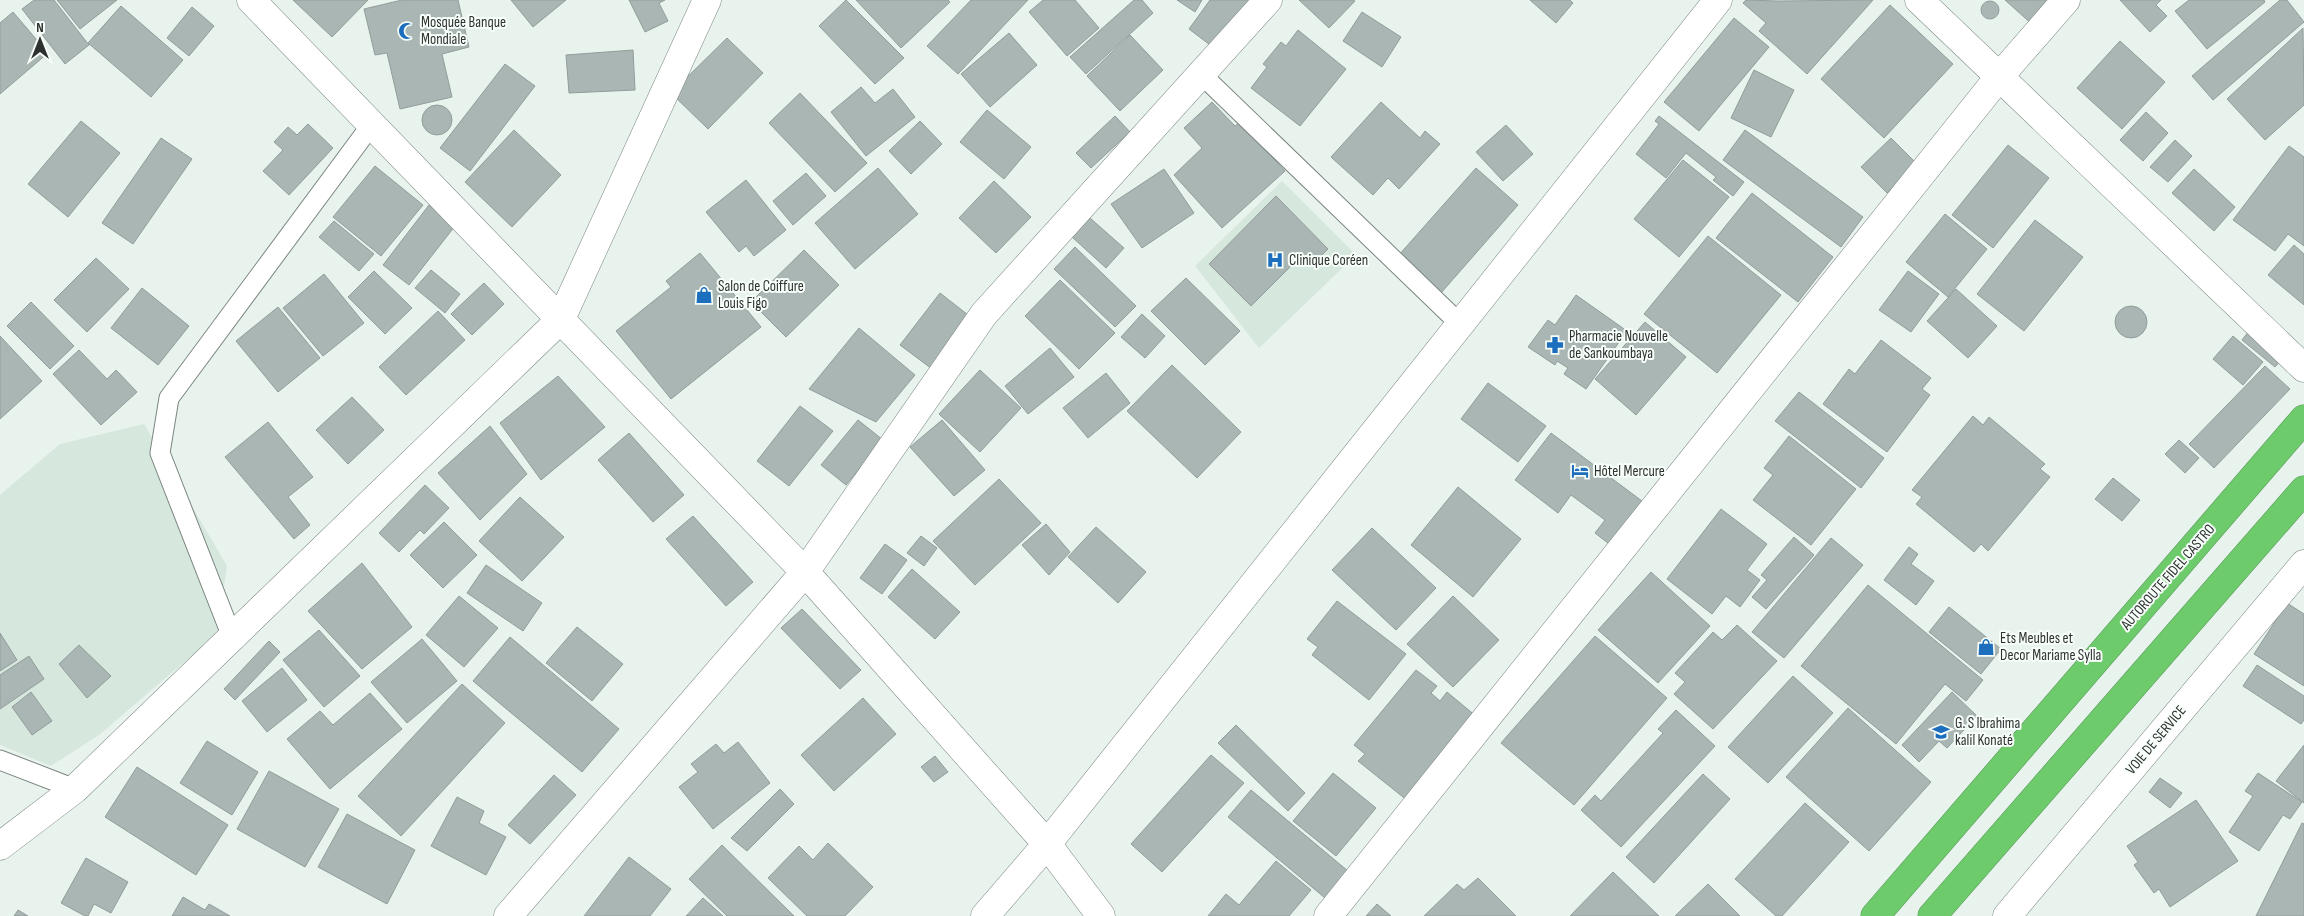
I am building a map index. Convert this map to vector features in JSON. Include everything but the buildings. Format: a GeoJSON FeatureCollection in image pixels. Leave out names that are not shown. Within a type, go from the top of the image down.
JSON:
{"type":"FeatureCollection","features":[{"type":"Feature","properties":{"kind":"highway","name":"AUTOROUTE FIDEL CASTRO"},"geometry":{"type":"LineString","coordinates":[[1875,916],[2304,419]]}},
{"type":"Feature","properties":{"kind":"highway"},"geometry":{"type":"LineString","coordinates":[[1932,916],[2304,490]]}},
{"type":"Feature","properties":{"kind":"street"},"geometry":{"type":"LineString","coordinates":[[251,0],[805,572],[1047,844],[1101,916]]}},
{"type":"Feature","properties":{"kind":"street"},"geometry":{"type":"LineString","coordinates":[[0,846],[75,788],[562,319],[707,0]]}},
{"type":"Feature","properties":{"kind":"street"},"geometry":{"type":"LineString","coordinates":[[508,916],[805,572],[984,314],[1268,0]]}},
{"type":"Feature","properties":{"kind":"street"},"geometry":{"type":"LineString","coordinates":[[985,916],[1047,844],[1718,0]]}},
{"type":"Feature","properties":{"kind":"street"},"geometry":{"type":"LineString","coordinates":[[1920,0],[2304,368]]}},
{"type":"Feature","properties":{"kind":"street"},"geometry":{"type":"LineString","coordinates":[[1328,916],[1999,77],[2066,0]]}},
{"type":"Feature","properties":{"kind":"street","name":"VOIE DE SERVICE"},"geometry":{"type":"LineString","coordinates":[[2008,916],[2304,564]]}},
{"type":"Feature","properties":{"kind":"lane"},"geometry":{"type":"LineString","coordinates":[[1201,74],[1460,324]]}},
{"type":"Feature","properties":{"kind":"lane"},"geometry":{"type":"LineString","coordinates":[[232,637],[160,453],[169,398],[372,124]]}},
{"type":"Feature","properties":{"kind":"lane"},"geometry":{"type":"LineString","coordinates":[[0,760],[75,788]]}},
{"type":"Feature","properties":{"kind":"shaded area","name":"Clinique Coréen"},"geometry":{"type":"Polygon","coordinates":[[[1282,181],[1356,255],[1259,348],[1195,266],[1282,181]]]}},
{"type":"Feature","properties":{"kind":"shaded area"},"geometry":{"type":"Polygon","coordinates":[[[144,424],[227,566],[217,634],[99,735],[51,766],[0,745],[0,495],[60,444],[144,424]]]}},
{"type":"Feature","properties":{"kind":"place","name":"Mosquée Banque Mondiale"},"geometry":{"type":"Point","coordinates":[407,31]}},
{"type":"Feature","properties":{"kind":"place","name":"Clinique Coréen"},"geometry":{"type":"Point","coordinates":[1275,260]}},
{"type":"Feature","properties":{"kind":"place","name":"Salon de Coiffure Louis Figo"},"geometry":{"type":"Point","coordinates":[704,295]}},
{"type":"Feature","properties":{"kind":"place","name":"Pharmacie Nouvelle de Sankoumbaya"},"geometry":{"type":"Point","coordinates":[1555,345]}},
{"type":"Feature","properties":{"kind":"place","name":"Hôtel Mercure"},"geometry":{"type":"Point","coordinates":[1580,471]}},
{"type":"Feature","properties":{"kind":"place","name":"Ets Meubles et Decor Mariame Sylla"},"geometry":{"type":"Point","coordinates":[1986,647]}},
{"type":"Feature","properties":{"kind":"place","name":"G. S Ibrahima kalil Konaté"},"geometry":{"type":"Point","coordinates":[1941,732]}}]}
